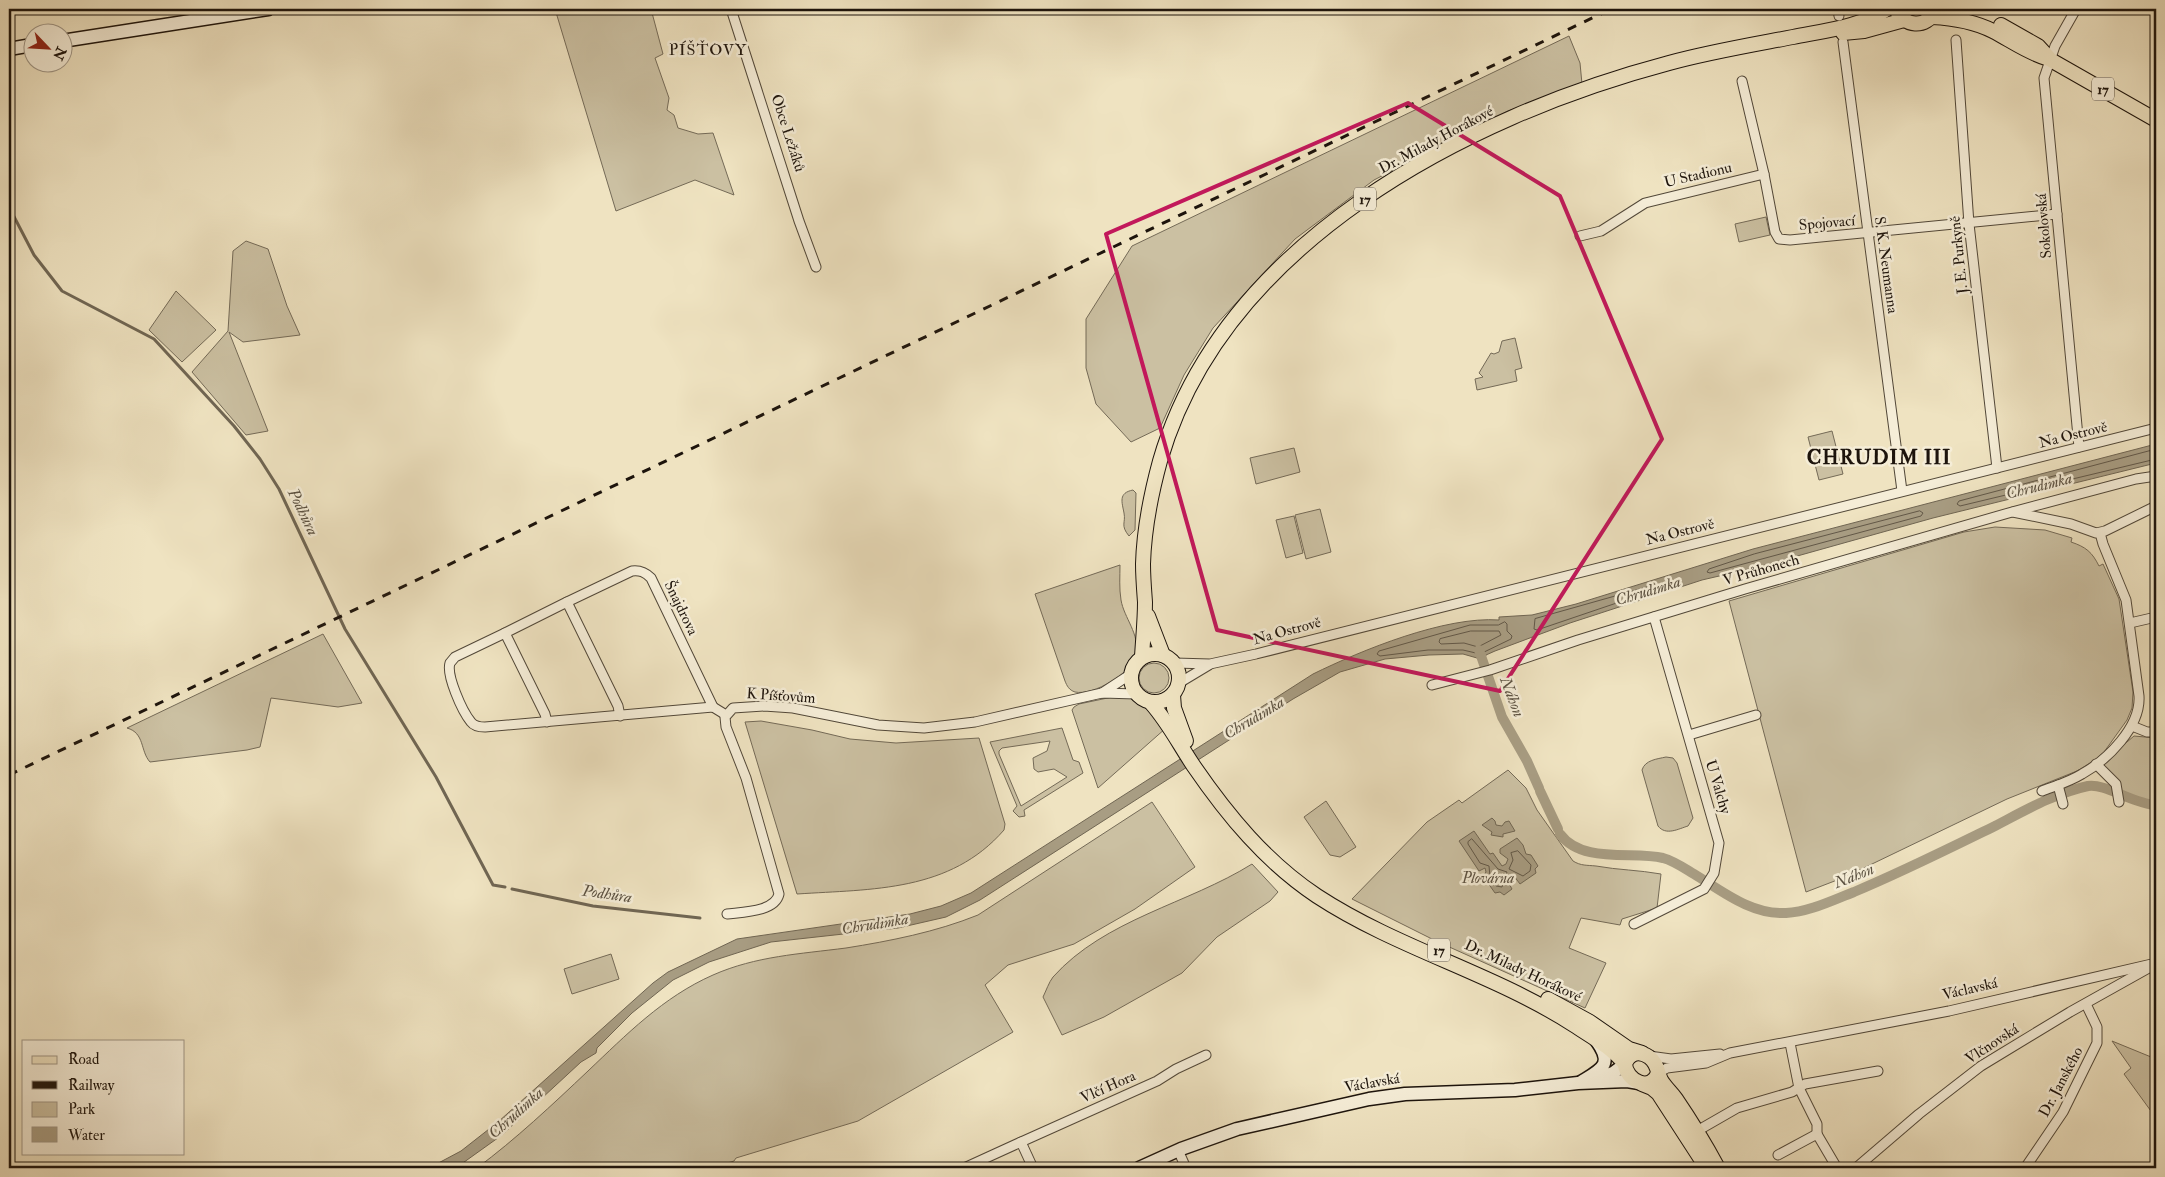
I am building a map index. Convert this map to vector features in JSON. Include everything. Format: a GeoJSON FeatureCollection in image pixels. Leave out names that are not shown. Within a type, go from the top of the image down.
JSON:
{"type":"FeatureCollection","features":[{"type":"Feature","properties":{"kind":"main road","name":"Dr. Milady Horákové"},"geometry":{"type":"LineString","coordinates":[[1142,657],[1145,604],[1143,564],[1148,512],[1161,459],[1181,404],[1195,376],[1229,326],[1268,280],[1316,235],[1350,209],[1413,169],[1478,134],[1534,108],[1604,82],[1669,63],[1866,20],[1887,9]]}},
{"type":"Feature","properties":{"kind":"main road","name":"17"},"geometry":{"type":"LineString","coordinates":[[1955,9],[1998,24],[2038,46],[2049,59]]}},
{"type":"Feature","properties":{"kind":"main road","name":"17"},"geometry":{"type":"LineString","coordinates":[[1900,14],[1915,24],[1921,24],[1934,13],[1979,25],[2033,55],[2049,59],[2156,120]]}},
{"type":"Feature","properties":{"kind":"main road","name":"Dr. Milady Horákové"},"geometry":{"type":"LineString","coordinates":[[1817,32],[1844,33],[1864,30],[1900,14]]}},
{"type":"Feature","properties":{"kind":"main road","name":"Dr. Milady Horákové"},"geometry":{"type":"LineString","coordinates":[[1145,604],[1153,633],[1163,655]]}},
{"type":"Feature","properties":{"kind":"main road"},"geometry":{"type":"LineString","coordinates":[[1142,657],[1156,654],[1163,655],[1175,663]]}},
{"type":"Feature","properties":{"kind":"main road","name":"17"},"geometry":{"type":"LineString","coordinates":[[1131,674],[1133,667],[1142,657]]}},
{"type":"Feature","properties":{"kind":"main road","name":"17"},"geometry":{"type":"LineString","coordinates":[[1175,663],[1178,669],[1174,708],[1179,735]]}},
{"type":"Feature","properties":{"kind":"main road"},"geometry":{"type":"LineString","coordinates":[[1131,674],[1131,681],[1136,694]]}},
{"type":"Feature","properties":{"kind":"main road"},"geometry":{"type":"LineString","coordinates":[[1151,702],[1159,703],[1176,689]]}},
{"type":"Feature","properties":{"kind":"main road","name":"17"},"geometry":{"type":"LineString","coordinates":[[1136,694],[1143,700],[1151,702],[1179,735]]}},
{"type":"Feature","properties":{"kind":"main road","name":"Dr. Milady Horákové"},"geometry":{"type":"LineString","coordinates":[[1179,735],[1201,776],[1235,823],[1280,868],[1319,897],[1399,940],[1531,1000],[1594,1038],[1616,1054],[1625,1064]]}},
{"type":"Feature","properties":{"kind":"main road","name":"Dr. Milady Horákové"},"geometry":{"type":"LineString","coordinates":[[1280,868],[1396,931],[1567,1009],[1600,1028],[1629,1049],[1644,1054]]}},
{"type":"Feature","properties":{"kind":"main road"},"geometry":{"type":"LineString","coordinates":[[1707,1168],[1658,1093],[1629,1076],[1625,1064],[1631,1055],[1644,1054],[1656,1064],[1658,1073],[1718,1168]]}},
{"type":"Feature","properties":{"kind":"main road"},"geometry":{"type":"LineString","coordinates":[[1641,1083],[1652,1082],[1658,1073]]}},
{"type":"Feature","properties":{"kind":"street"},"geometry":{"type":"LineString","coordinates":[[72,39],[268,9]]}},
{"type":"Feature","properties":{"kind":"street","name":"Obce Ležáků"},"geometry":{"type":"LineString","coordinates":[[731,9],[799,221],[816,266]]}},
{"type":"Feature","properties":{"kind":"street","name":"Sokolovská"},"geometry":{"type":"LineString","coordinates":[[2076,9],[2049,59],[2044,78],[2079,447]]}},
{"type":"Feature","properties":{"kind":"street","name":"J. E. Purkyně"},"geometry":{"type":"LineString","coordinates":[[1956,40],[1969,224],[1997,468]]}},
{"type":"Feature","properties":{"kind":"street","name":"S. K. Neumanna"},"geometry":{"type":"LineString","coordinates":[[1843,42],[1902,491]]}},
{"type":"Feature","properties":{"kind":"street"},"geometry":{"type":"LineString","coordinates":[[9,49],[22,47]]}},
{"type":"Feature","properties":{"kind":"street"},"geometry":{"type":"LineString","coordinates":[[1742,81],[1764,174]]}},
{"type":"Feature","properties":{"kind":"street","name":"Spojovací"},"geometry":{"type":"LineString","coordinates":[[1764,174],[1775,232],[1779,239],[1790,240],[1969,224],[2057,214]]}},
{"type":"Feature","properties":{"kind":"street","name":"U Stadionu"},"geometry":{"type":"LineString","coordinates":[[1580,236],[1599,233],[1645,203],[1764,174]]}},
{"type":"Feature","properties":{"kind":"street","name":"Na Ostrově"},"geometry":{"type":"LineString","coordinates":[[1175,663],[1210,664],[2156,428]]}},
{"type":"Feature","properties":{"kind":"street"},"geometry":{"type":"LineString","coordinates":[[2012,512],[2136,478],[2156,476]]}},
{"type":"Feature","properties":{"kind":"street"},"geometry":{"type":"LineString","coordinates":[[2042,791],[2059,788],[2084,774],[2118,744],[2132,726],[2140,704],[2130,623],[2124,591],[2105,550],[2100,533],[2156,506]]}},
{"type":"Feature","properties":{"kind":"street","name":"V Průhonech"},"geometry":{"type":"LineString","coordinates":[[1432,685],[1486,671],[1654,617],[2012,512],[2100,533]]}},
{"type":"Feature","properties":{"kind":"street","name":"Šnajdrova"},"geometry":{"type":"LineString","coordinates":[[632,571],[640,571],[651,578],[714,707],[480,727],[470,721],[450,677],[450,663],[455,657],[505,633],[632,571]]}},
{"type":"Feature","properties":{"kind":"street"},"geometry":{"type":"LineString","coordinates":[[568,602],[618,706],[620,716]]}},
{"type":"Feature","properties":{"kind":"street","name":"U Valchy"},"geometry":{"type":"LineString","coordinates":[[1634,924],[1704,889],[1714,873],[1719,847],[1718,834],[1654,617]]}},
{"type":"Feature","properties":{"kind":"street"},"geometry":{"type":"LineString","coordinates":[[2130,623],[2156,617]]}},
{"type":"Feature","properties":{"kind":"street"},"geometry":{"type":"LineString","coordinates":[[505,633],[545,714],[547,722]]}},
{"type":"Feature","properties":{"kind":"street","name":"Na Ostrově"},"geometry":{"type":"LineString","coordinates":[[1176,689],[1210,664]]}},
{"type":"Feature","properties":{"kind":"street"},"geometry":{"type":"LineString","coordinates":[[1102,693],[1131,674]]}},
{"type":"Feature","properties":{"kind":"street"},"geometry":{"type":"LineString","coordinates":[[1102,693],[1136,694]]}},
{"type":"Feature","properties":{"kind":"street","name":"K Píšťovům"},"geometry":{"type":"LineString","coordinates":[[726,715],[730,710],[737,707],[780,707],[808,710],[878,725],[915,728],[958,725],[1102,693]]}},
{"type":"Feature","properties":{"kind":"street"},"geometry":{"type":"LineString","coordinates":[[714,707],[726,715],[726,727],[746,778],[779,894],[772,905],[727,914]]}},
{"type":"Feature","properties":{"kind":"street"},"geometry":{"type":"LineString","coordinates":[[1688,735],[1756,715]]}},
{"type":"Feature","properties":{"kind":"street"},"geometry":{"type":"LineString","coordinates":[[2132,726],[2147,732],[2156,732]]}},
{"type":"Feature","properties":{"kind":"street"},"geometry":{"type":"LineString","coordinates":[[2096,764],[2114,781],[2117,788],[2118,802]]}},
{"type":"Feature","properties":{"kind":"street"},"geometry":{"type":"LineString","coordinates":[[2059,788],[2063,804]]}},
{"type":"Feature","properties":{"kind":"street","name":"Václavská"},"geometry":{"type":"LineString","coordinates":[[1644,1054],[1665,1059],[1730,1054],[1949,1011],[2156,963]]}},
{"type":"Feature","properties":{"kind":"street","name":"Vlčnovská"},"geometry":{"type":"LineString","coordinates":[[1856,1168],[1939,1098],[1981,1066],[2136,977],[2156,963]]}},
{"type":"Feature","properties":{"kind":"street","name":"Dr. Janského"},"geometry":{"type":"LineString","coordinates":[[2025,1168],[2063,1112],[2097,1043],[2097,1027],[2086,1004]]}},
{"type":"Feature","properties":{"kind":"street"},"geometry":{"type":"LineString","coordinates":[[1578,1083],[1599,1071],[1605,1064],[1605,1054],[1594,1038]]}},
{"type":"Feature","properties":{"kind":"street"},"geometry":{"type":"LineString","coordinates":[[1790,1043],[1798,1088],[1817,1124],[1817,1134],[1838,1168]]}},
{"type":"Feature","properties":{"kind":"street","name":"Václavská"},"geometry":{"type":"LineString","coordinates":[[1658,1073],[1666,1068],[1706,1063],[1730,1054]]}},
{"type":"Feature","properties":{"kind":"street","name":"Vlčí Hora"},"geometry":{"type":"LineString","coordinates":[[964,1168],[1157,1081],[1176,1069],[1206,1055]]}},
{"type":"Feature","properties":{"kind":"street","name":"Václavská"},"geometry":{"type":"LineString","coordinates":[[1578,1083],[1610,1075],[1625,1064]]}},
{"type":"Feature","properties":{"kind":"street"},"geometry":{"type":"LineString","coordinates":[[1697,1132],[1737,1108],[1792,1092],[1805,1084],[1878,1071]]}},
{"type":"Feature","properties":{"kind":"street","name":"Václavská"},"geometry":{"type":"LineString","coordinates":[[1139,1168],[1178,1150],[1237,1129],[1369,1099],[1405,1094],[1515,1090],[1578,1083],[1625,1081],[1641,1083]]}},
{"type":"Feature","properties":{"kind":"street"},"geometry":{"type":"LineString","coordinates":[[1778,1155],[1817,1134]]}},
{"type":"Feature","properties":{"kind":"street"},"geometry":{"type":"LineString","coordinates":[[1021,1142],[1033,1168]]}},
{"type":"Feature","properties":{"kind":"street"},"geometry":{"type":"LineString","coordinates":[[1178,1150],[1186,1168]]}},
{"type":"Feature","properties":{"kind":"highlighted area"},"geometry":{"type":"Polygon","coordinates":[[[1408,103],[1560,196],[1662,439],[1500,691],[1217,630],[1106,234],[1408,103]]]}},
{"type":"Feature","properties":{"kind":"green space"},"geometry":{"type":"Polygon","coordinates":[[[555,9],[651,9],[663,54],[655,58],[669,98],[667,110],[674,115],[678,128],[698,134],[713,133],[734,195],[695,180],[616,211],[555,9]]]}},
{"type":"Feature","properties":{"kind":"green space"},"geometry":{"type":"Polygon","coordinates":[[[1569,36],[1580,63],[1582,84],[1508,111],[1374,180],[1295,239],[1213,328],[1184,375],[1160,428],[1131,442],[1096,404],[1086,368],[1086,319],[1132,246],[1569,36]]]}},
{"type":"Feature","properties":{"kind":"green space"},"geometry":{"type":"Polygon","coordinates":[[[1766,217],[1770,235],[1739,242],[1735,224],[1766,217]]]}},
{"type":"Feature","properties":{"kind":"green space"},"geometry":{"type":"Polygon","coordinates":[[[246,241],[268,249],[287,306],[300,335],[243,342],[229,332],[268,431],[246,435],[192,372],[228,331],[233,251],[246,241]]]}},
{"type":"Feature","properties":{"kind":"green space"},"geometry":{"type":"Polygon","coordinates":[[[176,291],[216,330],[182,362],[149,330],[176,291]]]}},
{"type":"Feature","properties":{"kind":"green space"},"geometry":{"type":"Polygon","coordinates":[[[1515,338],[1522,368],[1515,370],[1517,381],[1477,390],[1475,379],[1483,377],[1479,373],[1491,353],[1499,352],[1502,341],[1515,338]]]}},
{"type":"Feature","properties":{"kind":"green space"},"geometry":{"type":"Polygon","coordinates":[[[1832,431],[1843,474],[1819,480],[1808,437],[1832,431]]]}},
{"type":"Feature","properties":{"kind":"green space"},"geometry":{"type":"Polygon","coordinates":[[[1294,448],[1300,472],[1256,484],[1250,458],[1294,448]]]}},
{"type":"Feature","properties":{"kind":"green space"},"geometry":{"type":"Polygon","coordinates":[[[1133,490],[1136,493],[1135,530],[1129,536],[1124,527],[1122,498],[1125,493],[1133,490]]]}},
{"type":"Feature","properties":{"kind":"green space"},"geometry":{"type":"Polygon","coordinates":[[[1320,509],[1331,552],[1306,559],[1295,515],[1320,509]]]}},
{"type":"Feature","properties":{"kind":"green space"},"geometry":{"type":"Polygon","coordinates":[[[1294,516],[1303,553],[1286,558],[1276,520],[1294,516]]]}},
{"type":"Feature","properties":{"kind":"green space"},"geometry":{"type":"Polygon","coordinates":[[[1995,527],[2045,530],[2072,538],[2071,542],[2088,551],[2099,566],[2103,564],[2119,599],[2133,692],[2132,708],[2127,720],[2104,752],[2077,771],[2007,799],[1845,877],[1806,892],[1729,601],[1964,532],[1995,527]]]}},
{"type":"Feature","properties":{"kind":"green space"},"geometry":{"type":"Polygon","coordinates":[[[1120,565],[1121,600],[1136,640],[1136,654],[1128,669],[1111,682],[1092,690],[1075,692],[1068,688],[1065,681],[1035,594],[1120,565]]]}},
{"type":"Feature","properties":{"kind":"green space"},"geometry":{"type":"Polygon","coordinates":[[[323,634],[362,703],[338,707],[271,698],[260,747],[150,762],[140,738],[133,730],[127,728],[323,634]]]}},
{"type":"Feature","properties":{"kind":"green space"},"geometry":{"type":"Polygon","coordinates":[[[1154,663],[1160,664],[1168,672],[1168,684],[1160,692],[1154,693],[1148,692],[1140,684],[1139,678],[1140,672],[1148,664],[1154,663]]]}},
{"type":"Feature","properties":{"kind":"green space"},"geometry":{"type":"Polygon","coordinates":[[[1117,696],[1139,702],[1150,710],[1166,728],[1098,788],[1072,710],[1079,704],[1117,696]]]}},
{"type":"Feature","properties":{"kind":"green space"},"geometry":{"type":"Polygon","coordinates":[[[761,721],[850,739],[896,743],[979,738],[1005,824],[1004,830],[983,850],[960,865],[935,876],[882,888],[797,894],[745,722],[761,721]]]}},
{"type":"Feature","properties":{"kind":"green space"},"geometry":{"type":"Polygon","coordinates":[[[1062,728],[1073,760],[1079,762],[1083,773],[1024,810],[1025,816],[1019,817],[1013,811],[1017,806],[990,742],[1062,728]],[[1050,741],[1002,748],[999,751],[1021,806],[1067,777],[1054,769],[1038,772],[1034,769],[1033,758],[1047,751],[1050,741]]]}},
{"type":"Feature","properties":{"kind":"green space"},"geometry":{"type":"Polygon","coordinates":[[[2134,736],[2156,738],[2156,801],[2136,798],[2123,792],[2101,764],[2134,736]]]}},
{"type":"Feature","properties":{"kind":"green space"},"geometry":{"type":"Polygon","coordinates":[[[1666,757],[1673,758],[1677,763],[1693,818],[1688,826],[1668,831],[1658,826],[1642,770],[1649,762],[1666,757]]]}},
{"type":"Feature","properties":{"kind":"green space","name":"Plovárna"},"geometry":{"type":"Polygon","coordinates":[[[1508,770],[1526,788],[1537,810],[1573,861],[1584,865],[1661,874],[1657,908],[1622,919],[1620,925],[1581,918],[1569,948],[1606,963],[1585,1008],[1436,941],[1352,899],[1427,822],[1459,800],[1462,803],[1508,770]]]}},
{"type":"Feature","properties":{"kind":"green space"},"geometry":{"type":"Polygon","coordinates":[[[1326,801],[1356,847],[1340,857],[1330,855],[1304,817],[1326,801]]]}},
{"type":"Feature","properties":{"kind":"green space"},"geometry":{"type":"Polygon","coordinates":[[[1152,802],[1195,867],[1135,909],[1074,944],[1008,965],[985,985],[1013,1032],[858,1121],[736,1158],[734,1161],[711,1168],[477,1168],[534,1121],[646,1018],[695,984],[713,975],[745,964],[778,957],[896,939],[929,931],[978,915],[1152,802]]]}},
{"type":"Feature","properties":{"kind":"green space"},"geometry":{"type":"Polygon","coordinates":[[[1252,864],[1278,892],[1270,901],[1217,937],[1182,973],[1104,1017],[1062,1035],[1043,997],[1053,977],[1074,957],[1122,926],[1227,878],[1252,864]]]}},
{"type":"Feature","properties":{"kind":"green space"},"geometry":{"type":"Polygon","coordinates":[[[611,954],[619,979],[572,994],[564,969],[611,954]]]}},
{"type":"Feature","properties":{"kind":"green space"},"geometry":{"type":"Polygon","coordinates":[[[2112,1041],[2156,1059],[2156,1118],[2124,1074],[2131,1068],[2112,1041]]]}},
{"type":"Feature","properties":{"kind":"water","name":"Chrudimka"},"geometry":{"type":"Polygon","coordinates":[[[2156,444],[2156,463],[1933,518],[1758,567],[1702,580],[1570,623],[1495,651],[1486,655],[1484,660],[1463,654],[1429,655],[1385,659],[1340,672],[1293,699],[980,900],[946,917],[898,928],[771,942],[709,962],[673,980],[632,1013],[597,1048],[596,1053],[581,1062],[502,1135],[460,1165],[453,1168],[429,1168],[461,1151],[498,1122],[653,983],[668,972],[737,939],[910,914],[941,906],[971,893],[1313,674],[1355,655],[1404,636],[1454,623],[1499,620],[1499,617],[1532,615],[1576,604],[1753,549],[2156,444]]]}},
{"type":"Feature","properties":{"kind":"water"},"geometry":{"type":"Polygon","coordinates":[[[1492,818],[1496,825],[1502,826],[1505,822],[1509,821],[1515,831],[1503,834],[1503,837],[1491,835],[1492,832],[1482,825],[1492,818]]]}},
{"type":"Feature","properties":{"kind":"water"},"geometry":{"type":"Polygon","coordinates":[[[1474,831],[1490,854],[1493,853],[1502,866],[1506,864],[1508,859],[1500,853],[1500,849],[1517,838],[1523,845],[1526,854],[1531,855],[1538,866],[1535,869],[1536,873],[1520,884],[1514,876],[1508,882],[1512,889],[1504,895],[1500,892],[1495,893],[1483,876],[1486,872],[1485,868],[1479,871],[1459,841],[1474,831]]]}},
{"type":"Feature","properties":{"kind":"waterway","name":"Podhůra"},"geometry":{"type":"LineString","coordinates":[[9,207],[34,255],[62,291],[154,339],[234,426],[260,459],[279,489],[345,629],[436,777],[493,885],[505,887]]}},
{"type":"Feature","properties":{"kind":"waterway","name":"Náhon"},"geometry":{"type":"LineString","coordinates":[[1479,650],[1502,717],[1527,761],[1539,788]]}},
{"type":"Feature","properties":{"kind":"waterway","name":"Náhon"},"geometry":{"type":"LineString","coordinates":[[1560,834],[1569,843],[1594,853],[1651,856],[1667,859],[1737,901],[1773,913],[1786,913],[1812,908],[1872,884],[1942,852],[2040,803],[2076,789],[2095,786],[2147,804],[2156,805]]}},
{"type":"Feature","properties":{"kind":"waterway","name":"Náhon"},"geometry":{"type":"LineString","coordinates":[[1540,791],[1558,829]]}},
{"type":"Feature","properties":{"kind":"waterway","name":"Podhůra"},"geometry":{"type":"LineString","coordinates":[[512,889],[593,906],[700,918]]}},
{"type":"Feature","properties":{"kind":"railway"},"geometry":{"type":"LineString","coordinates":[[9,775],[1611,9]]}},
{"type":"Feature","properties":{"kind":"district","name":"PÍŠŤOVY"},"geometry":{"type":"Point","coordinates":[708,50]}},
{"type":"Feature","properties":{"kind":"district","name":"CHRUDIM III"},"geometry":{"type":"Point","coordinates":[1879,457]}}]}
